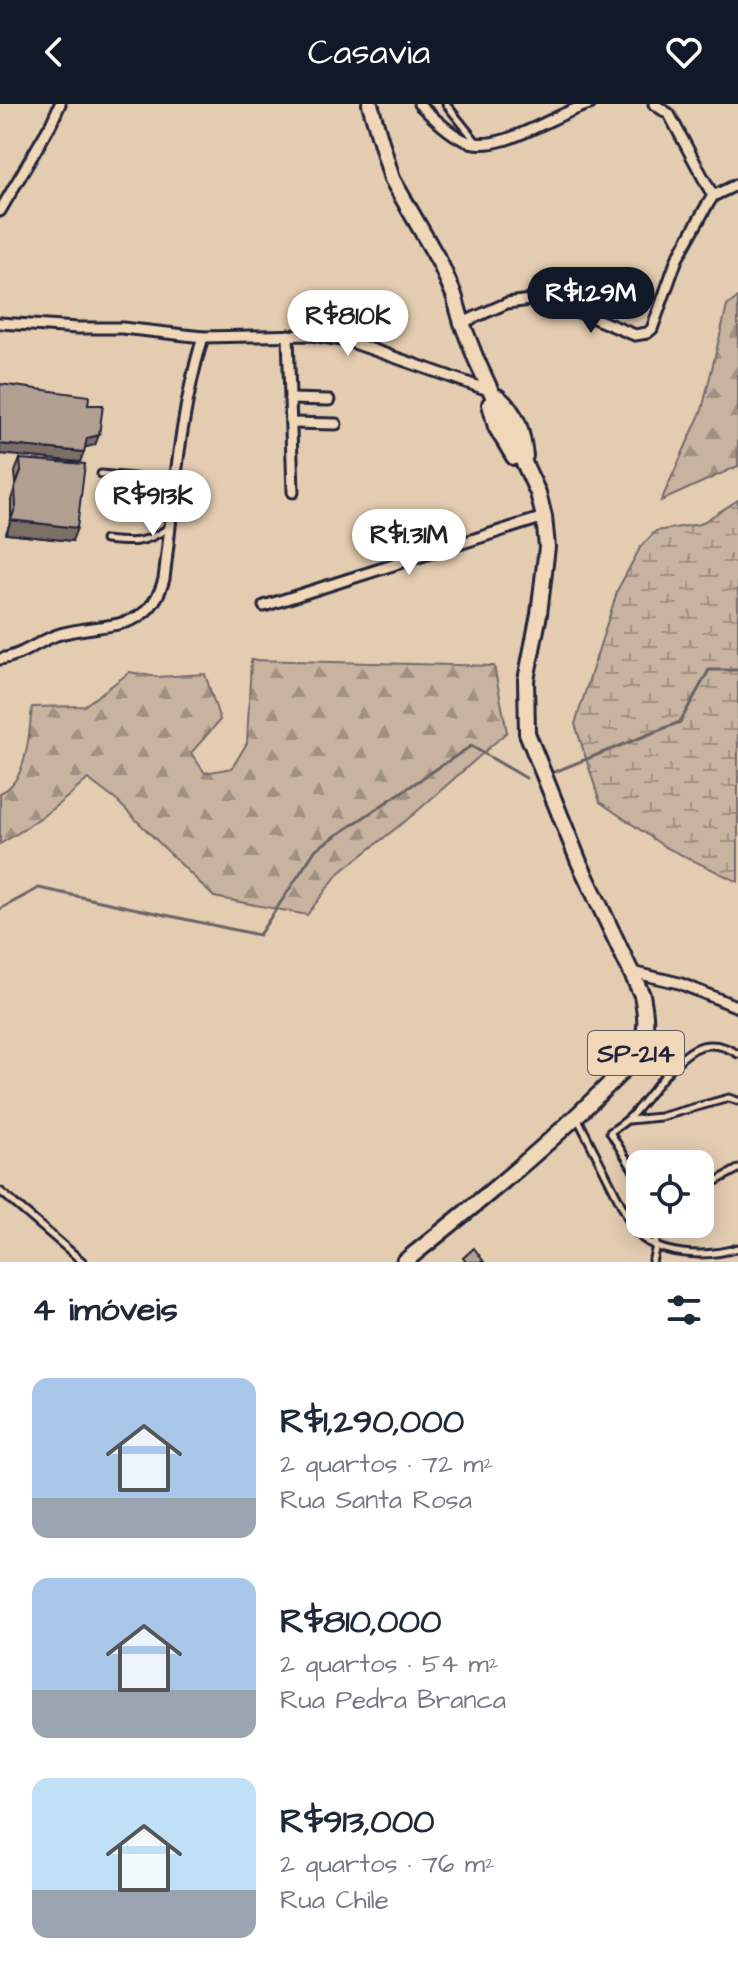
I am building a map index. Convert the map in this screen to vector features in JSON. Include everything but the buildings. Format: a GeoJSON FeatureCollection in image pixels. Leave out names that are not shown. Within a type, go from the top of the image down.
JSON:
{"type":"FeatureCollection","features":[{"type":"Feature","properties":{"kind":"main road"},"geometry":{"type":"LineString","coordinates":[[370,104],[392,179],[440,263],[492,392],[508,406],[523,433],[530,476]]}},
{"type":"Feature","properties":{"kind":"main road"},"geometry":{"type":"LineString","coordinates":[[492,392],[490,400],[496,427],[507,448],[530,476]]}},
{"type":"Feature","properties":{"kind":"main road","name":"SP-214"},"geometry":{"type":"LineString","coordinates":[[404,1262],[463,1216],[576,1116],[625,1067],[642,1042],[645,1013],[642,995],[579,862],[527,733],[526,680],[547,536],[530,476]]}},
{"type":"Feature","properties":{"kind":"street"},"geometry":{"type":"LineString","coordinates":[[0,211],[60,104]]}},
{"type":"Feature","properties":{"kind":"street"},"geometry":{"type":"LineString","coordinates":[[419,104],[464,141],[479,143],[518,135],[588,104]]}},
{"type":"Feature","properties":{"kind":"street"},"geometry":{"type":"LineString","coordinates":[[654,104],[669,114],[713,196]]}},
{"type":"Feature","properties":{"kind":"street"},"geometry":{"type":"LineString","coordinates":[[669,114],[673,104]]}},
{"type":"Feature","properties":{"kind":"street"},"geometry":{"type":"LineString","coordinates":[[462,323],[507,303],[538,299],[562,305],[635,335],[647,333],[652,329],[677,259],[713,196],[738,184]]}},
{"type":"Feature","properties":{"kind":"street"},"geometry":{"type":"LineString","coordinates":[[0,323],[122,328],[203,337],[311,335],[348,341],[492,392]]}},
{"type":"Feature","properties":{"kind":"street"},"geometry":{"type":"LineString","coordinates":[[288,335],[293,492]]}},
{"type":"Feature","properties":{"kind":"street"},"geometry":{"type":"LineString","coordinates":[[0,659],[14,657],[59,635],[131,622],[151,608],[160,593],[189,385],[203,337]]}},
{"type":"Feature","properties":{"kind":"street"},"geometry":{"type":"LineString","coordinates":[[290,399],[329,400]]}},
{"type":"Feature","properties":{"kind":"street"},"geometry":{"type":"LineString","coordinates":[[291,423],[336,424]]}},
{"type":"Feature","properties":{"kind":"street"},"geometry":{"type":"LineString","coordinates":[[264,606],[544,517]]}},
{"type":"Feature","properties":{"kind":"street"},"geometry":{"type":"LineString","coordinates":[[632,972],[679,983],[738,1007]]}},
{"type":"Feature","properties":{"kind":"lane"},"geometry":{"type":"LineString","coordinates":[[446,104],[479,143]]}},
{"type":"Feature","properties":{"kind":"lane"},"geometry":{"type":"LineString","coordinates":[[101,474],[176,481]]}},
{"type":"Feature","properties":{"kind":"lane"},"geometry":{"type":"LineString","coordinates":[[105,540],[129,543],[149,540],[171,527]]}},
{"type":"Feature","properties":{"kind":"lane"},"geometry":{"type":"LineString","coordinates":[[626,1158],[610,1132],[628,1120],[674,1067],[704,1046],[725,1046],[738,1054]]}},
{"type":"Feature","properties":{"kind":"lane"},"geometry":{"type":"LineString","coordinates":[[628,1120],[660,1117],[729,1098],[738,1101]]}},
{"type":"Feature","properties":{"kind":"lane"},"geometry":{"type":"LineString","coordinates":[[576,1116],[634,1230],[645,1241],[681,1252],[706,1253],[738,1248]]}},
{"type":"Feature","properties":{"kind":"lane"},"geometry":{"type":"LineString","coordinates":[[714,1182],[738,1169]]}},
{"type":"Feature","properties":{"kind":"lane"},"geometry":{"type":"LineString","coordinates":[[0,1191],[83,1262]]}},
{"type":"Feature","properties":{"kind":"lane"},"geometry":{"type":"LineString","coordinates":[[652,1262],[656,1238]]}},
{"type":"Feature","properties":{"kind":"green space"},"geometry":{"type":"Polygon","coordinates":[[[738,297],[738,466],[661,501],[702,410],[727,306],[738,297]]]}},
{"type":"Feature","properties":{"kind":"green space"},"geometry":{"type":"Polygon","coordinates":[[[738,500],[738,882],[665,847],[600,802],[575,724],[618,589],[641,546],[656,531],[700,524],[738,500]]]}},
{"type":"Feature","properties":{"kind":"green space"},"geometry":{"type":"Polygon","coordinates":[[[251,660],[494,666],[507,732],[414,814],[338,874],[307,915],[214,897],[117,801],[88,779],[46,814],[0,844],[0,793],[9,787],[22,768],[32,707],[84,706],[130,672],[157,677],[205,674],[220,720],[191,753],[205,773],[232,768],[247,743],[251,660]]]}},
{"type":"Feature","properties":{"kind":"waterway"},"geometry":{"type":"LineString","coordinates":[[554,772],[680,722],[709,670],[738,670]]}},
{"type":"Feature","properties":{"kind":"waterway"},"geometry":{"type":"LineString","coordinates":[[0,909],[39,888],[259,935],[316,849],[471,746],[526,778]]}}]}
